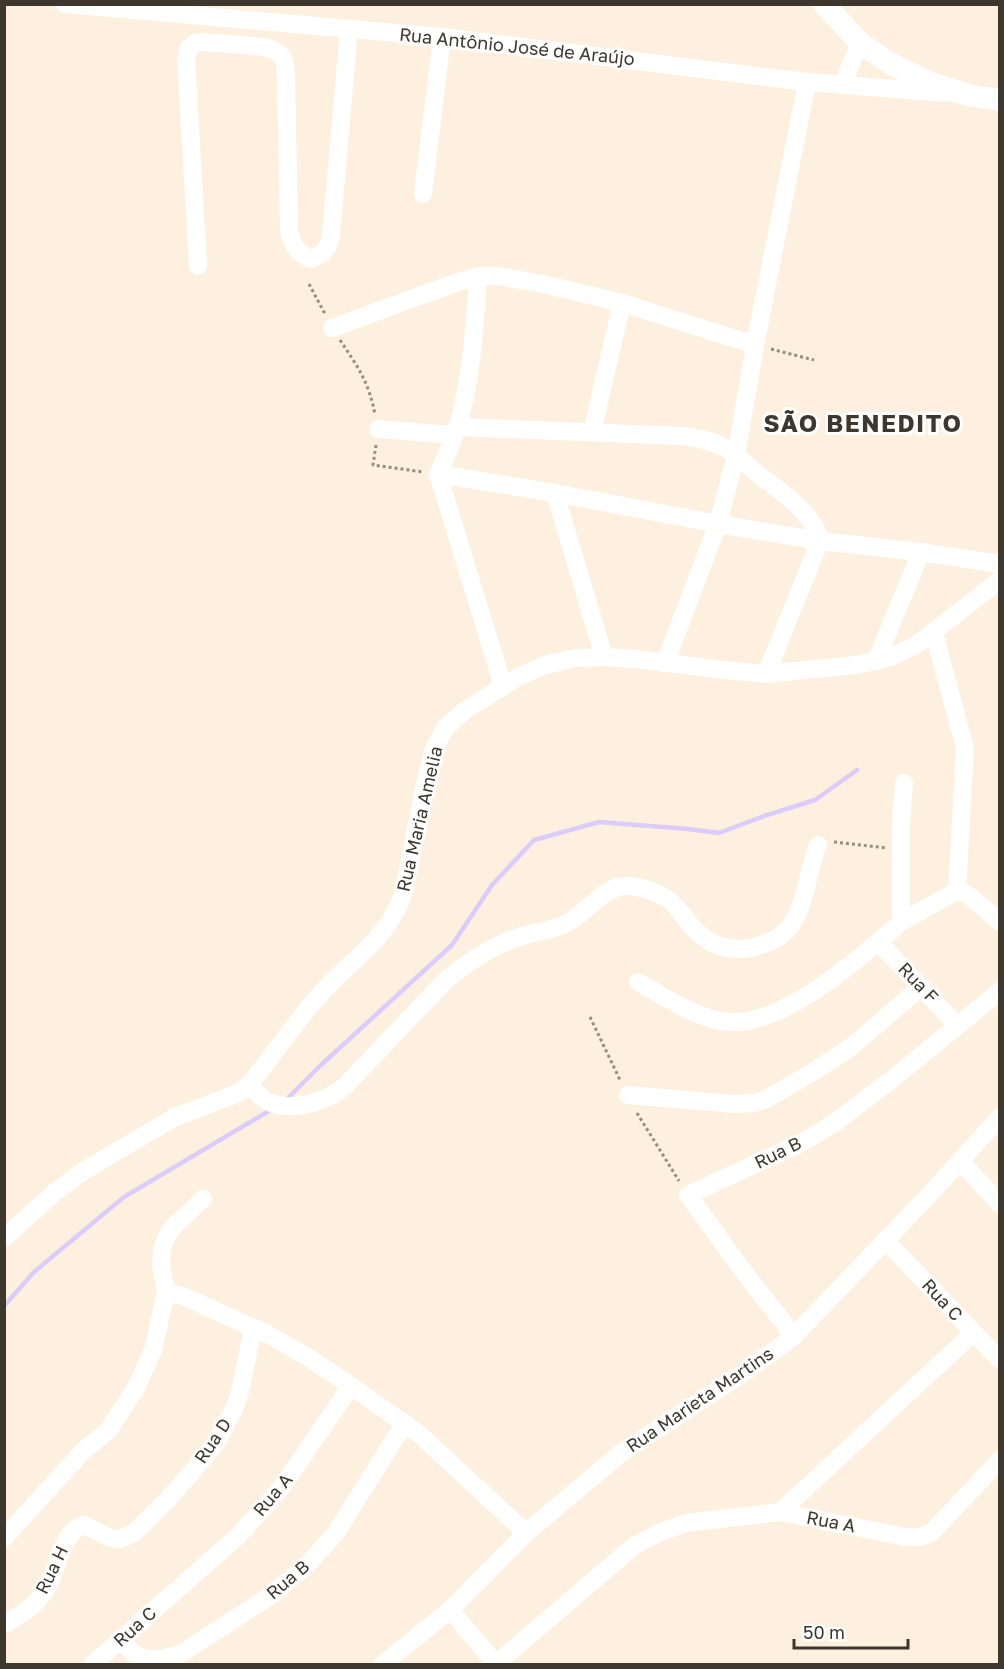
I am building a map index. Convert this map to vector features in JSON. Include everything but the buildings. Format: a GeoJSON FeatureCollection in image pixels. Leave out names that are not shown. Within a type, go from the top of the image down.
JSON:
{"type":"FeatureCollection","features":[{"type":"Feature","properties":{"kind":"street"},"geometry":{"type":"LineString","coordinates":[[824,4],[860,43],[891,64],[910,74],[968,95],[999,100]]}},
{"type":"Feature","properties":{"kind":"street","name":"Rua Antônio José de Araújo"},"geometry":{"type":"LineString","coordinates":[[77,5],[254,12],[349,29],[442,37],[807,82],[968,95]]}},
{"type":"Feature","properties":{"kind":"street"},"geometry":{"type":"LineString","coordinates":[[198,266],[186,60],[188,49],[195,43],[203,42],[272,49],[282,56],[286,75],[289,231],[293,244],[300,253],[310,258],[322,255],[332,235],[349,29]]}},
{"type":"Feature","properties":{"kind":"street"},"geometry":{"type":"LineString","coordinates":[[423,194],[442,37]]}},
{"type":"Feature","properties":{"kind":"street"},"geometry":{"type":"LineString","coordinates":[[842,85],[860,43]]}},
{"type":"Feature","properties":{"kind":"street"},"geometry":{"type":"LineString","coordinates":[[665,663],[718,525],[736,455],[755,345],[807,82]]}},
{"type":"Feature","properties":{"kind":"street"},"geometry":{"type":"LineString","coordinates":[[332,328],[454,283],[478,276],[498,276],[526,280],[622,303],[755,345]]}},
{"type":"Feature","properties":{"kind":"street"},"geometry":{"type":"LineString","coordinates":[[478,276],[471,350],[462,407],[438,474],[503,686]]}},
{"type":"Feature","properties":{"kind":"street"},"geometry":{"type":"LineString","coordinates":[[592,432],[622,303]]}},
{"type":"Feature","properties":{"kind":"street"},"geometry":{"type":"LineString","coordinates":[[378,429],[592,432],[696,438],[726,448],[808,518],[818,532],[820,541],[766,674]]}},
{"type":"Feature","properties":{"kind":"street"},"geometry":{"type":"LineString","coordinates":[[438,474],[555,493],[718,525],[820,541],[921,552],[999,564]]}},
{"type":"Feature","properties":{"kind":"street"},"geometry":{"type":"LineString","coordinates":[[555,493],[604,657]]}},
{"type":"Feature","properties":{"kind":"street"},"geometry":{"type":"LineString","coordinates":[[876,661],[921,552]]}},
{"type":"Feature","properties":{"kind":"street","name":"Rua Maria Amelia"},"geometry":{"type":"LineString","coordinates":[[4,1239],[55,1192],[82,1172],[175,1117],[236,1094],[248,1086],[322,992],[378,939],[388,925],[404,891],[434,749],[445,728],[457,717],[503,686],[545,665],[576,658],[604,657],[766,674],[876,661],[916,645],[999,580]]}},
{"type":"Feature","properties":{"kind":"street"},"geometry":{"type":"LineString","coordinates":[[934,633],[965,748],[957,891]]}},
{"type":"Feature","properties":{"kind":"street"},"geometry":{"type":"LineString","coordinates":[[901,922],[900,850],[904,783]]}},
{"type":"Feature","properties":{"kind":"street"},"geometry":{"type":"LineString","coordinates":[[248,1086],[268,1101],[290,1106],[322,1100],[335,1094],[446,980],[465,964],[511,940],[569,922],[604,894],[621,886],[631,886],[654,893],[670,901],[705,939],[733,950],[751,949],[769,942],[786,932],[795,919],[805,894],[818,845]]}},
{"type":"Feature","properties":{"kind":"street"},"geometry":{"type":"LineString","coordinates":[[638,982],[675,1004],[717,1021],[745,1021],[768,1016],[816,989],[845,969],[901,922],[957,891],[967,894],[999,922]]}},
{"type":"Feature","properties":{"kind":"street","name":"Rua F"},"geometry":{"type":"LineString","coordinates":[[878,942],[957,1025]]}},
{"type":"Feature","properties":{"kind":"street"},"geometry":{"type":"LineString","coordinates":[[628,1095],[734,1104],[765,1100],[816,1071],[851,1047],[921,987]]}},
{"type":"Feature","properties":{"kind":"street","name":"Rua B"},"geometry":{"type":"LineString","coordinates":[[794,1336],[759,1293],[688,1195],[801,1143],[833,1124],[891,1080],[999,991]]}},
{"type":"Feature","properties":{"kind":"street","name":"Rua Marieta Martins"},"geometry":{"type":"LineString","coordinates":[[383,1665],[450,1610],[526,1533],[621,1453],[748,1370],[794,1336],[999,1117]]}},
{"type":"Feature","properties":{"kind":"street"},"geometry":{"type":"LineString","coordinates":[[960,1161],[999,1204]]}},
{"type":"Feature","properties":{"kind":"street"},"geometry":{"type":"LineString","coordinates":[[4,1538],[84,1450],[108,1431],[137,1386],[153,1350],[166,1292],[161,1264],[162,1249],[173,1227],[203,1199]]}},
{"type":"Feature","properties":{"kind":"street","name":"Rua C"},"geometry":{"type":"LineString","coordinates":[[885,1240],[999,1360]]}},
{"type":"Feature","properties":{"kind":"street"},"geometry":{"type":"LineString","coordinates":[[166,1292],[183,1296],[253,1328],[306,1356],[405,1422],[526,1533]]}},
{"type":"Feature","properties":{"kind":"street","name":"Rua D"},"geometry":{"type":"LineString","coordinates":[[134,1533],[169,1498],[216,1443],[240,1392],[253,1328]]}},
{"type":"Feature","properties":{"kind":"street"},"geometry":{"type":"LineString","coordinates":[[780,1512],[973,1332]]}},
{"type":"Feature","properties":{"kind":"street","name":"Rua A"},"geometry":{"type":"LineString","coordinates":[[177,1590],[239,1535],[281,1488],[351,1386]]}},
{"type":"Feature","properties":{"kind":"street","name":"Rua B"},"geometry":{"type":"LineString","coordinates":[[121,1640],[141,1658],[168,1658],[182,1653],[273,1594],[307,1565],[335,1534],[405,1422]]}},
{"type":"Feature","properties":{"kind":"street","name":"Rua A"},"geometry":{"type":"LineString","coordinates":[[496,1665],[635,1545],[661,1532],[686,1523],[780,1512],[905,1537],[919,1537],[931,1533],[999,1460]]}},
{"type":"Feature","properties":{"kind":"street","name":"Rua H"},"geometry":{"type":"LineString","coordinates":[[4,1624],[31,1607],[47,1588],[65,1542],[78,1527],[84,1525],[110,1538],[120,1539],[134,1533]]}},
{"type":"Feature","properties":{"kind":"street","name":"Rua C"},"geometry":{"type":"LineString","coordinates":[[93,1665],[177,1590]]}},
{"type":"Feature","properties":{"kind":"street"},"geometry":{"type":"LineString","coordinates":[[450,1610],[496,1665]]}},
{"type":"Feature","properties":{"kind":"path"},"geometry":{"type":"LineString","coordinates":[[309,284],[332,328],[366,381],[371,395],[378,429],[373,465],[438,474]]}},
{"type":"Feature","properties":{"kind":"path"},"geometry":{"type":"LineString","coordinates":[[755,345],[814,360]]}},
{"type":"Feature","properties":{"kind":"path"},"geometry":{"type":"LineString","coordinates":[[818,845],[826,842],[900,850]]}},
{"type":"Feature","properties":{"kind":"waterway"},"geometry":{"type":"LineString","coordinates":[[286,1100],[452,945],[492,885],[534,840],[599,822],[719,833],[815,800],[857,770]]}},
{"type":"Feature","properties":{"kind":"waterway"},"geometry":{"type":"LineString","coordinates":[[4,1306],[34,1272],[124,1197],[274,1108]]}},
{"type":"Feature","properties":{"kind":"district","name":"SÃO BENEDITO"},"geometry":{"type":"Point","coordinates":[863,424]}}]}
